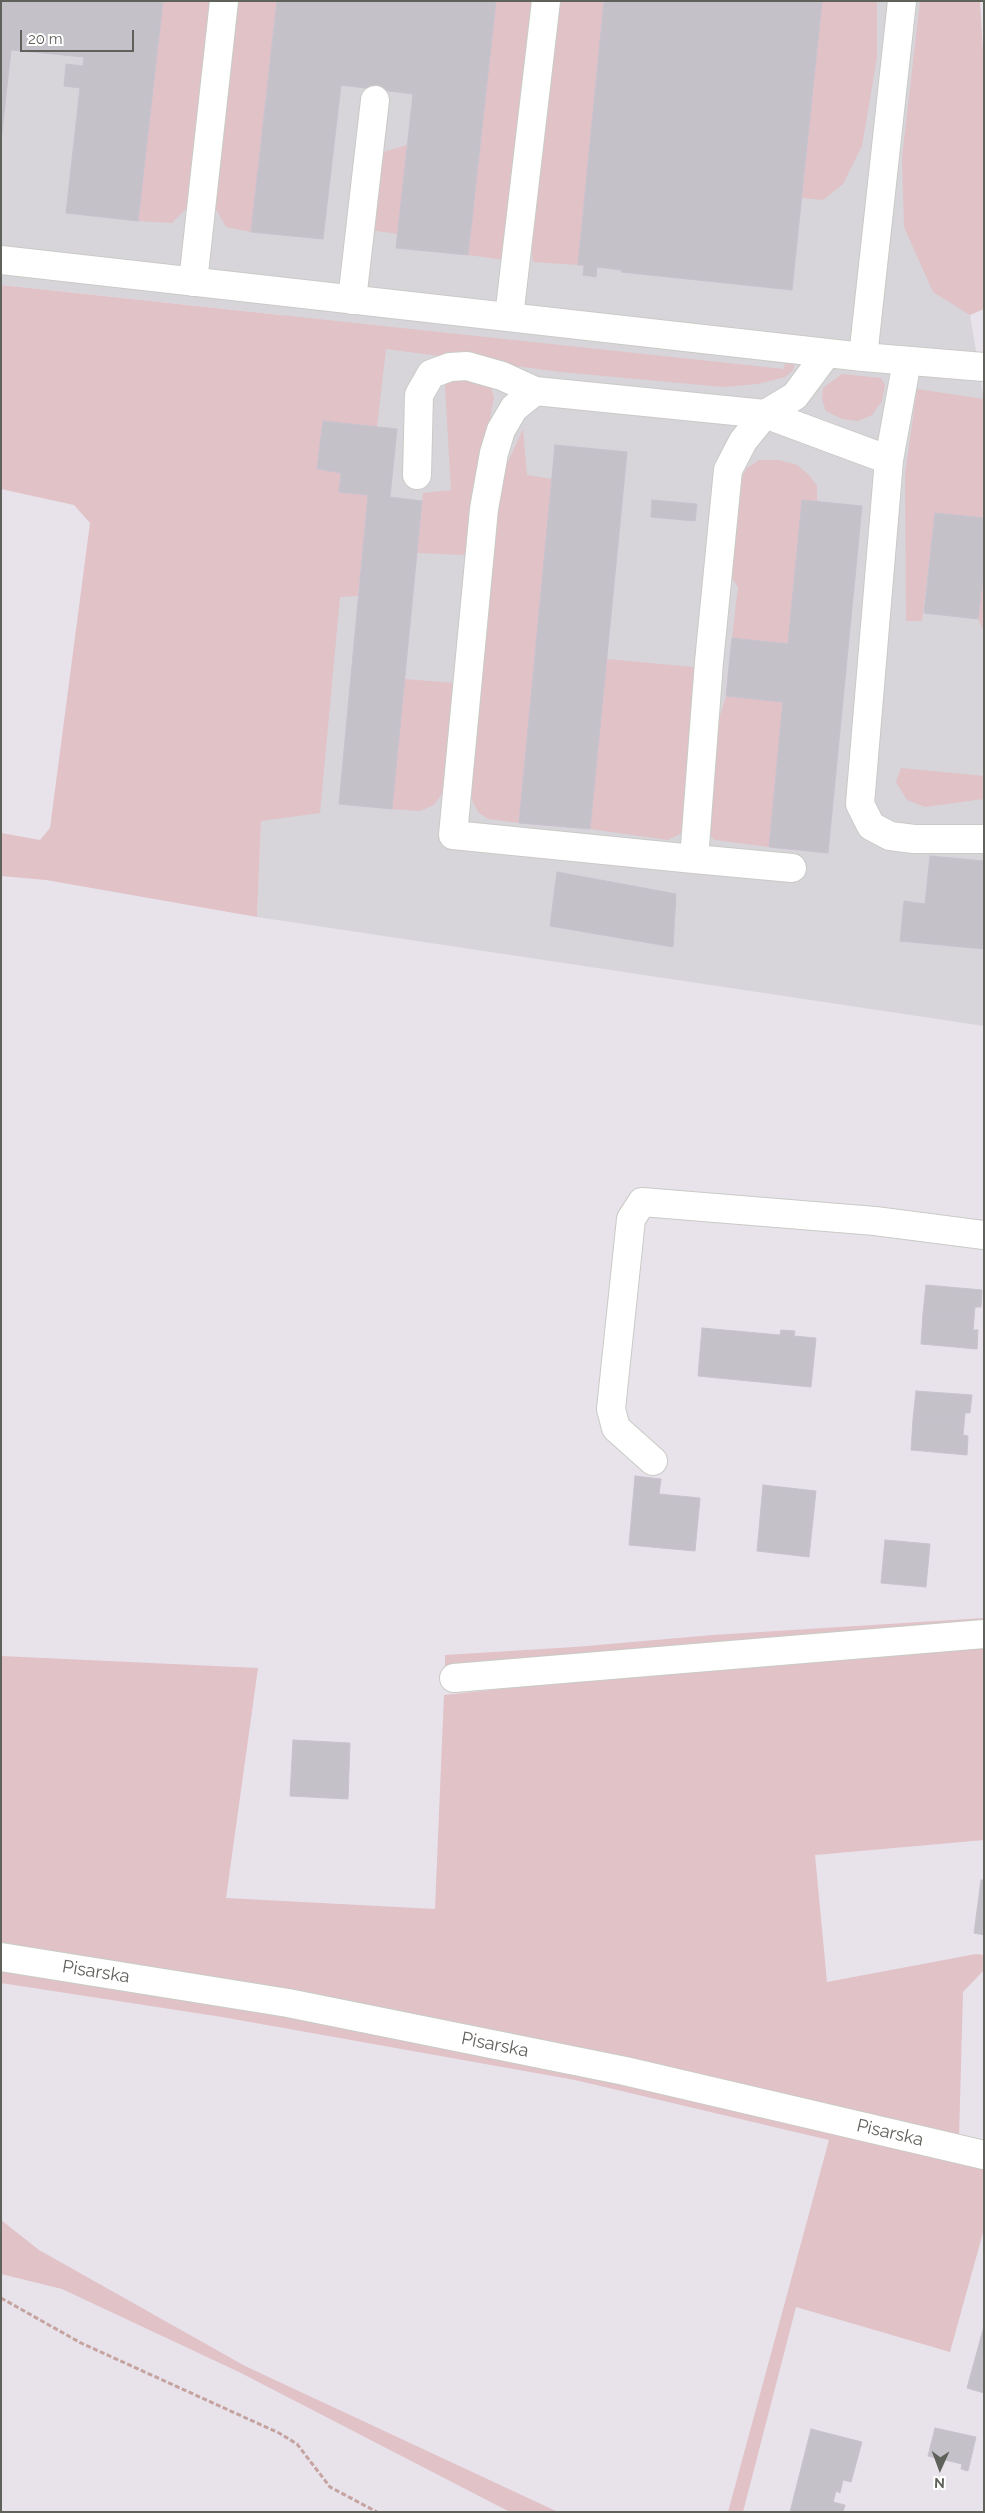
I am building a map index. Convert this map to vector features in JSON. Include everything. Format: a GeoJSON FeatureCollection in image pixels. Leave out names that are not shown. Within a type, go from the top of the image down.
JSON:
{"type":"FeatureCollection","features":[{"type":"Feature","properties":{"kind":"street"},"geometry":{"type":"LineString","coordinates":[[193,282],[224,1]]}},
{"type":"Feature","properties":{"kind":"street"},"geometry":{"type":"LineString","coordinates":[[509,317],[546,1]]}},
{"type":"Feature","properties":{"kind":"street"},"geometry":{"type":"LineString","coordinates":[[863,357],[902,1]]}},
{"type":"Feature","properties":{"kind":"street"},"geometry":{"type":"LineString","coordinates":[[352,300],[374,100]]}},
{"type":"Feature","properties":{"kind":"street"},"geometry":{"type":"LineString","coordinates":[[1,260],[863,357],[984,367]]}},
{"type":"Feature","properties":{"kind":"street"},"geometry":{"type":"LineString","coordinates":[[694,859],[709,662],[728,470],[743,441],[765,414],[795,396],[827,353]]}},
{"type":"Feature","properties":{"kind":"street"},"geometry":{"type":"LineString","coordinates":[[907,361],[889,460],[860,804],[871,826],[890,836],[984,839]]}},
{"type":"Feature","properties":{"kind":"street"},"geometry":{"type":"LineString","coordinates":[[417,476],[419,395],[431,374],[450,367],[467,366],[502,376],[535,391],[765,414],[889,460]]}},
{"type":"Feature","properties":{"kind":"street"},"geometry":{"type":"LineString","coordinates":[[535,391],[514,408],[501,430],[494,454],[484,510],[453,835],[792,868]]}},
{"type":"Feature","properties":{"kind":"street"},"geometry":{"type":"LineString","coordinates":[[653,1461],[616,1428],[611,1409],[631,1219],[642,1202],[875,1222],[984,1235]]}},
{"type":"Feature","properties":{"kind":"street"},"geometry":{"type":"LineString","coordinates":[[454,1678],[984,1634]]}},
{"type":"Feature","properties":{"kind":"street","name":"Pisarska"},"geometry":{"type":"LineString","coordinates":[[1,1957],[288,2003],[625,2071],[984,2155]]}},
{"type":"Feature","properties":{"kind":"path"},"geometry":{"type":"LineString","coordinates":[[1,2298],[81,2343],[279,2433],[297,2444],[330,2487],[377,2512]]}},
{"type":"Feature","properties":{"kind":"shaded area"},"geometry":{"type":"Polygon","coordinates":[[[1,1],[957,1],[970,315],[984,400],[984,1026],[257,917],[282,315],[1,285],[1,1]]]}},
{"type":"Feature","properties":{"kind":"shaded area"},"geometry":{"type":"Polygon","coordinates":[[[163,1],[214,1],[190,205],[172,223],[138,221],[163,1]]]}},
{"type":"Feature","properties":{"kind":"shaded area"},"geometry":{"type":"Polygon","coordinates":[[[235,1],[277,1],[251,232],[226,227],[213,204],[235,1]]]}},
{"type":"Feature","properties":{"kind":"shaded area"},"geometry":{"type":"Polygon","coordinates":[[[496,1],[535,1],[505,260],[468,255],[496,1]]]}},
{"type":"Feature","properties":{"kind":"shaded area"},"geometry":{"type":"Polygon","coordinates":[[[557,1],[604,1],[578,265],[533,262],[529,226],[557,1]]]}},
{"type":"Feature","properties":{"kind":"shaded area"},"geometry":{"type":"Polygon","coordinates":[[[822,1],[877,1],[877,57],[862,146],[843,184],[823,200],[802,198],[822,1]]]}},
{"type":"Feature","properties":{"kind":"shaded area"},"geometry":{"type":"Polygon","coordinates":[[[920,1],[980,1],[984,70],[984,309],[970,315],[933,292],[904,227],[902,158],[920,1]]]}},
{"type":"Feature","properties":{"kind":"shaded area"},"geometry":{"type":"Polygon","coordinates":[[[407,145],[398,234],[369,230],[377,154],[407,145]]]}},
{"type":"Feature","properties":{"kind":"shaded area"},"geometry":{"type":"Polygon","coordinates":[[[1,285],[784,369],[786,357],[795,361],[793,370],[785,377],[758,384],[723,387],[561,372],[386,349],[377,427],[323,421],[318,469],[341,473],[339,492],[368,495],[358,596],[340,597],[320,813],[261,821],[257,917],[46,880],[1,876],[1,833],[40,840],[50,828],[90,523],[74,505],[1,489],[1,285]]]}},
{"type":"Feature","properties":{"kind":"shaded area"},"geometry":{"type":"Polygon","coordinates":[[[842,374],[881,378],[885,385],[882,401],[872,415],[858,421],[842,419],[826,411],[822,399],[823,388],[842,374]]]}},
{"type":"Feature","properties":{"kind":"shaded area"},"geometry":{"type":"Polygon","coordinates":[[[455,377],[489,382],[494,397],[465,555],[417,553],[423,493],[451,490],[445,387],[447,382],[455,377]]]}},
{"type":"Feature","properties":{"kind":"shaded area"},"geometry":{"type":"Polygon","coordinates":[[[917,389],[984,399],[984,518],[935,513],[922,621],[906,621],[905,474],[917,389]]]}},
{"type":"Feature","properties":{"kind":"shaded area"},"geometry":{"type":"Polygon","coordinates":[[[523,429],[527,475],[552,479],[519,823],[488,819],[478,812],[470,796],[495,521],[506,466],[523,429]]]}},
{"type":"Feature","properties":{"kind":"shaded area"},"geometry":{"type":"Polygon","coordinates":[[[759,460],[779,460],[797,465],[809,475],[817,486],[817,501],[803,500],[788,644],[732,638],[738,587],[729,574],[739,483],[747,468],[759,460]]]}},
{"type":"Feature","properties":{"kind":"shaded area"},"geometry":{"type":"Polygon","coordinates":[[[984,569],[984,632],[978,619],[984,569]]]}},
{"type":"Feature","properties":{"kind":"shaded area"},"geometry":{"type":"Polygon","coordinates":[[[606,659],[694,667],[682,833],[668,840],[590,829],[606,659]]]}},
{"type":"Feature","properties":{"kind":"shaded area"},"geometry":{"type":"Polygon","coordinates":[[[404,679],[455,683],[443,792],[434,805],[420,811],[392,809],[404,679]]]}},
{"type":"Feature","properties":{"kind":"shaded area"},"geometry":{"type":"Polygon","coordinates":[[[726,696],[783,702],[769,847],[715,840],[708,834],[715,732],[726,696]]]}},
{"type":"Feature","properties":{"kind":"shaded area"},"geometry":{"type":"Polygon","coordinates":[[[901,768],[984,776],[984,799],[925,807],[907,800],[896,782],[901,768]]]}},
{"type":"Feature","properties":{"kind":"shaded area"},"geometry":{"type":"Polygon","coordinates":[[[984,1618],[984,1626],[445,1673],[445,1655],[575,1647],[713,1635],[984,1618]]]}},
{"type":"Feature","properties":{"kind":"shaded area"},"geometry":{"type":"Polygon","coordinates":[[[984,1645],[984,1840],[815,1855],[827,1982],[976,1954],[984,1955],[984,1970],[963,1992],[959,2137],[1,1946],[1,1656],[258,1668],[226,1898],[435,1909],[444,1695],[792,1658],[984,1645]]]}},
{"type":"Feature","properties":{"kind":"shaded area"},"geometry":{"type":"Polygon","coordinates":[[[1,1965],[405,2036],[984,2163],[984,2229],[950,2352],[796,2307],[743,2512],[728,2512],[829,2140],[575,2080],[222,2017],[1,1983],[1,1965]]]}},
{"type":"Feature","properties":{"kind":"shaded area"},"geometry":{"type":"Polygon","coordinates":[[[1,2220],[39,2250],[245,2366],[558,2512],[510,2512],[239,2372],[62,2289],[1,2274],[1,2220]]]}},
{"type":"Feature","properties":{"kind":"building"},"geometry":{"type":"Polygon","coordinates":[[[1,1],[163,1],[138,221],[66,213],[80,88],[64,86],[66,64],[83,66],[84,57],[11,50],[1,141],[1,1]]]}},
{"type":"Feature","properties":{"kind":"building"},"geometry":{"type":"Polygon","coordinates":[[[277,1],[496,1],[468,255],[396,248],[413,94],[341,85],[323,239],[251,232],[277,1]]]}},
{"type":"Feature","properties":{"kind":"building"},"geometry":{"type":"Polygon","coordinates":[[[604,1],[822,1],[792,290],[621,272],[622,270],[597,267],[596,277],[583,275],[584,265],[578,265],[604,1]]]}},
{"type":"Feature","properties":{"kind":"building"},"geometry":{"type":"Polygon","coordinates":[[[323,421],[397,429],[390,497],[422,501],[392,809],[339,804],[368,495],[339,492],[341,473],[317,469],[323,421]]]}},
{"type":"Feature","properties":{"kind":"building"},"geometry":{"type":"Polygon","coordinates":[[[555,445],[627,452],[590,829],[519,823],[555,445]]]}},
{"type":"Feature","properties":{"kind":"building"},"geometry":{"type":"Polygon","coordinates":[[[652,500],[697,504],[695,521],[651,517],[652,500]]]}},
{"type":"Feature","properties":{"kind":"building"},"geometry":{"type":"Polygon","coordinates":[[[802,500],[862,506],[828,853],[769,847],[783,702],[726,696],[732,638],[788,644],[802,500]]]}},
{"type":"Feature","properties":{"kind":"building"},"geometry":{"type":"Polygon","coordinates":[[[935,513],[984,518],[984,569],[978,619],[924,613],[935,513]]]}},
{"type":"Feature","properties":{"kind":"building"},"geometry":{"type":"Polygon","coordinates":[[[930,856],[984,861],[984,949],[900,941],[904,901],[925,904],[930,856]]]}},
{"type":"Feature","properties":{"kind":"building"},"geometry":{"type":"Polygon","coordinates":[[[557,872],[676,894],[673,947],[550,926],[557,872]]]}},
{"type":"Feature","properties":{"kind":"building"},"geometry":{"type":"Polygon","coordinates":[[[926,1285],[982,1290],[981,1307],[975,1307],[974,1319],[923,1314],[926,1285]]]}},
{"type":"Feature","properties":{"kind":"building"},"geometry":{"type":"Polygon","coordinates":[[[923,1314],[974,1319],[973,1330],[978,1330],[977,1349],[921,1344],[923,1314]]]}},
{"type":"Feature","properties":{"kind":"building"},"geometry":{"type":"Polygon","coordinates":[[[702,1328],[780,1335],[781,1330],[795,1331],[794,1336],[816,1338],[811,1387],[698,1376],[702,1328]]]}},
{"type":"Feature","properties":{"kind":"building"},"geometry":{"type":"Polygon","coordinates":[[[916,1391],[972,1395],[970,1413],[965,1413],[964,1425],[913,1420],[916,1391]]]}},
{"type":"Feature","properties":{"kind":"building"},"geometry":{"type":"Polygon","coordinates":[[[913,1420],[964,1425],[963,1435],[968,1436],[967,1455],[911,1450],[913,1420]]]}},
{"type":"Feature","properties":{"kind":"building"},"geometry":{"type":"Polygon","coordinates":[[[635,1476],[661,1479],[659,1494],[700,1498],[695,1551],[629,1545],[635,1476]]]}},
{"type":"Feature","properties":{"kind":"building"},"geometry":{"type":"Polygon","coordinates":[[[763,1485],[816,1491],[809,1557],[757,1551],[763,1485]]]}},
{"type":"Feature","properties":{"kind":"building"},"geometry":{"type":"Polygon","coordinates":[[[885,1540],[930,1544],[926,1587],[881,1583],[885,1540]]]}},
{"type":"Feature","properties":{"kind":"building"},"geometry":{"type":"Polygon","coordinates":[[[293,1740],[350,1743],[348,1799],[290,1796],[293,1740]]]}},
{"type":"Feature","properties":{"kind":"building"},"geometry":{"type":"Polygon","coordinates":[[[981,1880],[984,1880],[984,1935],[974,1933],[981,1880]]]}},
{"type":"Feature","properties":{"kind":"building"},"geometry":{"type":"Polygon","coordinates":[[[984,2326],[984,2393],[967,2388],[984,2326]]]}},
{"type":"Feature","properties":{"kind":"building"},"geometry":{"type":"Polygon","coordinates":[[[935,2428],[976,2437],[968,2471],[961,2469],[962,2464],[928,2456],[935,2428]]]}},
{"type":"Feature","properties":{"kind":"building"},"geometry":{"type":"Polygon","coordinates":[[[811,2429],[862,2442],[851,2482],[843,2480],[840,2493],[836,2491],[833,2502],[845,2505],[843,2512],[790,2512],[811,2429]]]}}]}
